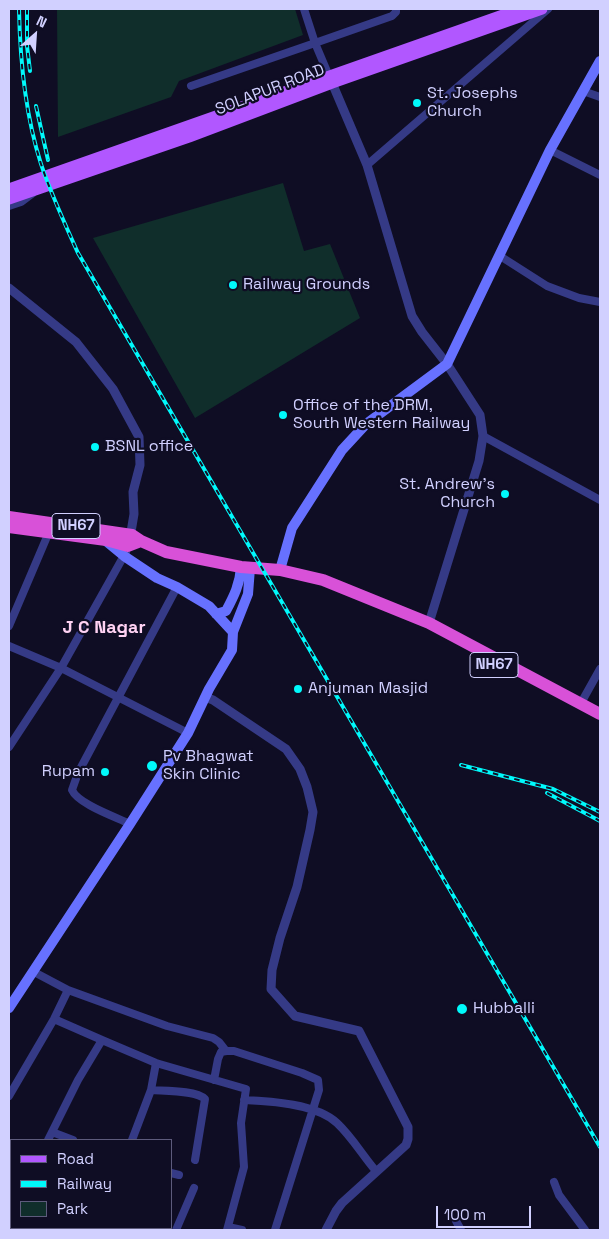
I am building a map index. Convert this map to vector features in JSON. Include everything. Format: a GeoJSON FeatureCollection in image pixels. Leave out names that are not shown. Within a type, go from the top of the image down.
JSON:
{"type":"FeatureCollection","features":[{"type":"Feature","properties":{"kind":"highway","name":"NH67"},"geometry":{"type":"LineString","coordinates":[[9,517],[166,552],[246,568],[280,570],[322,580],[429,623],[600,714]]}},
{"type":"Feature","properties":{"kind":"highway","name":"NH67"},"geometry":{"type":"LineString","coordinates":[[9,527],[131,544]]}},
{"type":"Feature","properties":{"kind":"highway","name":"NH67"},"geometry":{"type":"LineString","coordinates":[[390,606],[426,629],[600,721]]}},
{"type":"Feature","properties":{"kind":"main road","name":"SOLAPUR ROAD"},"geometry":{"type":"LineString","coordinates":[[36,185],[189,137],[331,80],[520,9]]}},
{"type":"Feature","properties":{"kind":"main road","name":"SOLAPUR ROAD"},"geometry":{"type":"LineString","coordinates":[[331,80],[542,9]]}},
{"type":"Feature","properties":{"kind":"main road"},"geometry":{"type":"LineString","coordinates":[[280,570],[292,528],[342,450],[366,424],[447,364],[550,150],[600,61]]}},
{"type":"Feature","properties":{"kind":"main road"},"geometry":{"type":"LineString","coordinates":[[9,189],[36,185]]}},
{"type":"Feature","properties":{"kind":"main road"},"geometry":{"type":"LineString","coordinates":[[9,199],[36,185]]}},
{"type":"Feature","properties":{"kind":"main road"},"geometry":{"type":"LineString","coordinates":[[131,544],[157,578],[177,587],[209,606],[233,632]]}},
{"type":"Feature","properties":{"kind":"main road"},"geometry":{"type":"LineString","coordinates":[[216,614],[226,611],[246,568]]}},
{"type":"Feature","properties":{"kind":"main road"},"geometry":{"type":"LineString","coordinates":[[9,1008],[188,733],[205,697],[232,650],[233,632],[248,594],[246,568]]}},
{"type":"Feature","properties":{"kind":"street"},"geometry":{"type":"LineString","coordinates":[[304,9],[315,43],[367,164],[412,316],[447,364],[480,415],[483,436],[479,461],[429,623]]}},
{"type":"Feature","properties":{"kind":"street"},"geometry":{"type":"LineString","coordinates":[[191,86],[392,16],[396,9]]}},
{"type":"Feature","properties":{"kind":"street"},"geometry":{"type":"LineString","coordinates":[[367,164],[548,9]]}},
{"type":"Feature","properties":{"kind":"street"},"geometry":{"type":"LineString","coordinates":[[583,91],[600,97]]}},
{"type":"Feature","properties":{"kind":"street"},"geometry":{"type":"LineString","coordinates":[[550,150],[600,174]]}},
{"type":"Feature","properties":{"kind":"street"},"geometry":{"type":"LineString","coordinates":[[9,184],[25,178],[36,185],[22,202],[9,206]]}},
{"type":"Feature","properties":{"kind":"street"},"geometry":{"type":"LineString","coordinates":[[500,256],[547,286],[579,298],[600,302]]}},
{"type":"Feature","properties":{"kind":"street"},"geometry":{"type":"LineString","coordinates":[[9,289],[76,342],[113,389],[140,437],[140,465],[133,492],[134,514],[131,544],[61,668],[9,747]]}},
{"type":"Feature","properties":{"kind":"street"},"geometry":{"type":"LineString","coordinates":[[483,436],[600,500]]}},
{"type":"Feature","properties":{"kind":"street"},"geometry":{"type":"LineString","coordinates":[[9,626],[49,532]]}},
{"type":"Feature","properties":{"kind":"street"},"geometry":{"type":"LineString","coordinates":[[130,824],[84,801],[74,794],[72,790],[78,773],[177,587]]}},
{"type":"Feature","properties":{"kind":"street"},"geometry":{"type":"LineString","coordinates":[[9,646],[61,668],[188,733]]}},
{"type":"Feature","properties":{"kind":"street"},"geometry":{"type":"LineString","coordinates":[[581,703],[600,669]]}},
{"type":"Feature","properties":{"kind":"street"},"geometry":{"type":"LineString","coordinates":[[205,697],[213,700],[286,749],[300,769],[313,812],[297,887],[280,938],[272,970],[271,989],[294,1016],[359,1031],[408,1127],[406,1145],[342,1203],[326,1230]]}},
{"type":"Feature","properties":{"kind":"street"},"geometry":{"type":"LineString","coordinates":[[34,972],[68,990],[167,1026],[208,1036],[219,1042],[226,1051]]}},
{"type":"Feature","properties":{"kind":"street"},"geometry":{"type":"LineString","coordinates":[[9,1096],[54,1019],[68,990]]}},
{"type":"Feature","properties":{"kind":"street"},"geometry":{"type":"LineString","coordinates":[[54,1019],[156,1063],[246,1089],[241,1123],[244,1167],[228,1229],[242,1230]]}},
{"type":"Feature","properties":{"kind":"street"},"geometry":{"type":"LineString","coordinates":[[48,1139],[78,1080],[102,1040]]}},
{"type":"Feature","properties":{"kind":"street"},"geometry":{"type":"LineString","coordinates":[[214,1080],[218,1059],[221,1052],[226,1051],[234,1051],[318,1080],[319,1090],[275,1230]]}},
{"type":"Feature","properties":{"kind":"street"},"geometry":{"type":"LineString","coordinates":[[132,1139],[151,1090],[156,1063]]}},
{"type":"Feature","properties":{"kind":"street"},"geometry":{"type":"LineString","coordinates":[[151,1090],[196,1094],[205,1098],[195,1160]]}},
{"type":"Feature","properties":{"kind":"street"},"geometry":{"type":"LineString","coordinates":[[244,1100],[268,1101],[312,1110],[336,1123],[376,1172]]}},
{"type":"Feature","properties":{"kind":"street"},"geometry":{"type":"LineString","coordinates":[[52,1132],[70,1139]]}},
{"type":"Feature","properties":{"kind":"street"},"geometry":{"type":"LineString","coordinates":[[554,1182],[559,1195],[585,1230]]}},
{"type":"Feature","properties":{"kind":"street"},"geometry":{"type":"LineString","coordinates":[[176,1230],[194,1188]]}},
{"type":"Feature","properties":{"kind":"street"},"geometry":{"type":"LineString","coordinates":[[456,1221],[461,1230]]}},
{"type":"Feature","properties":{"kind":"green space"},"geometry":{"type":"Polygon","coordinates":[[[57,9],[295,9],[303,35],[179,81],[171,97],[58,137],[57,9]]]}},
{"type":"Feature","properties":{"kind":"green space","name":"Railway Grounds"},"geometry":{"type":"Polygon","coordinates":[[[283,183],[304,251],[330,244],[360,318],[195,418],[93,238],[283,183]]]}},
{"type":"Feature","properties":{"kind":"railway"},"geometry":{"type":"LineString","coordinates":[[19,9],[24,87],[31,126],[49,186],[78,253],[600,1147]]}},
{"type":"Feature","properties":{"kind":"railway"},"geometry":{"type":"LineString","coordinates":[[27,9],[27,46],[30,71]]}},
{"type":"Feature","properties":{"kind":"railway"},"geometry":{"type":"LineString","coordinates":[[36,106],[48,160]]}},
{"type":"Feature","properties":{"kind":"railway"},"geometry":{"type":"LineString","coordinates":[[461,765],[553,789],[600,812]]}},
{"type":"Feature","properties":{"kind":"railway"},"geometry":{"type":"LineString","coordinates":[[547,793],[600,821]]}},
{"type":"Feature","properties":{"kind":"place","name":"St. Josephs Church"},"geometry":{"type":"Point","coordinates":[417,103]}},
{"type":"Feature","properties":{"kind":"place","name":"Railway Grounds"},"geometry":{"type":"Point","coordinates":[233,285]}},
{"type":"Feature","properties":{"kind":"place","name":"Office of the DRM, South Western Railway"},"geometry":{"type":"Point","coordinates":[283,415]}},
{"type":"Feature","properties":{"kind":"place","name":"BSNL office"},"geometry":{"type":"Point","coordinates":[95,447]}},
{"type":"Feature","properties":{"kind":"place","name":"St. Andrew's Church"},"geometry":{"type":"Point","coordinates":[505,494]}},
{"type":"Feature","properties":{"kind":"place","name":"Anjuman Masjid"},"geometry":{"type":"Point","coordinates":[298,689]}},
{"type":"Feature","properties":{"kind":"place","name":"Pv Bhagwat Skin Clinic"},"geometry":{"type":"Point","coordinates":[152,766]}},
{"type":"Feature","properties":{"kind":"place","name":"Rupam"},"geometry":{"type":"Point","coordinates":[105,772]}},
{"type":"Feature","properties":{"kind":"place","name":"Hubballi"},"geometry":{"type":"Point","coordinates":[462,1009]}},
{"type":"Feature","properties":{"kind":"district","name":"J C Nagar"},"geometry":{"type":"Point","coordinates":[104,628]}}]}
